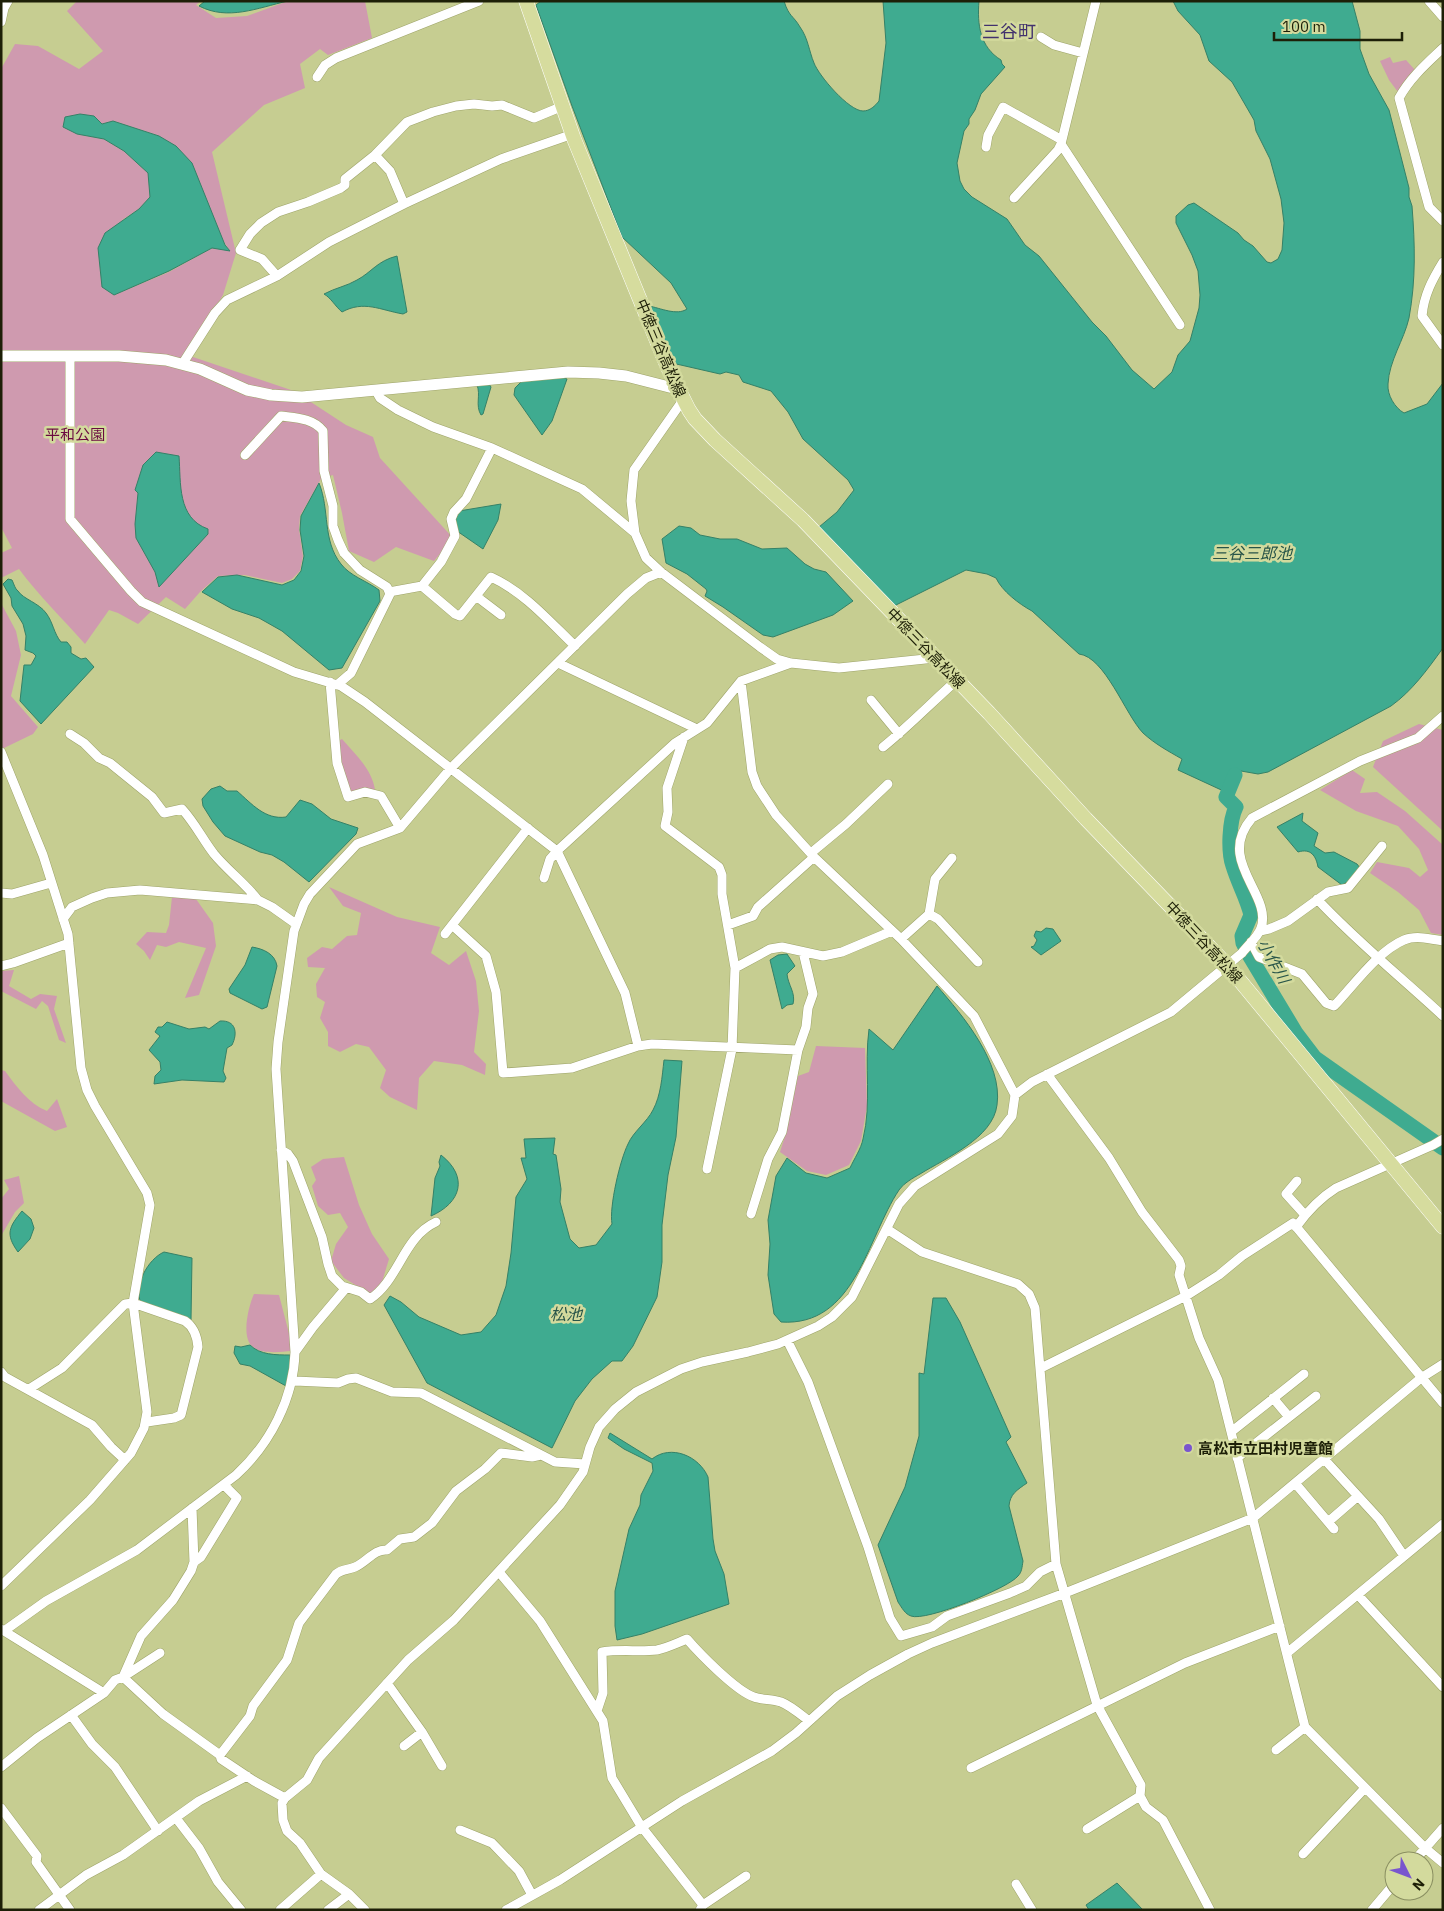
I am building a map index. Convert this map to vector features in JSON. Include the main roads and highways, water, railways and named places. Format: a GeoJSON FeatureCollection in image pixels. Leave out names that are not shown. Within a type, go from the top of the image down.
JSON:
{"type":"FeatureCollection","features":[{"type":"Feature","properties":{"kind":"main road","name":"中徳三谷高松線"},"geometry":{"type":"LineString","coordinates":[[526,1],[573,134],[688,410],[703,429],[803,520],[989,713],[1086,819],[1227,964],[1443,1227]]}},
{"type":"Feature","properties":{"kind":"water"},"geometry":{"type":"Polygon","coordinates":[[[205,1],[288,1],[243,12],[221,13],[199,6],[205,1]]]}},
{"type":"Feature","properties":{"kind":"water","name":"三谷三郎池"},"geometry":{"type":"Polygon","coordinates":[[[541,1],[784,1],[789,13],[803,31],[814,63],[822,76],[835,92],[850,105],[866,111],[879,101],[886,43],[883,1],[979,1],[981,35],[988,49],[1001,60],[1005,67],[981,94],[975,110],[969,119],[969,124],[964,131],[957,163],[960,181],[964,189],[972,197],[1007,219],[1025,245],[1039,256],[1132,370],[1154,389],[1172,372],[1178,355],[1190,341],[1199,308],[1198,271],[1176,223],[1176,216],[1188,205],[1194,203],[1238,233],[1267,262],[1271,263],[1278,259],[1282,250],[1284,223],[1281,199],[1270,159],[1256,131],[1254,120],[1232,82],[1209,61],[1200,35],[1178,11],[1173,1],[1352,1],[1360,31],[1360,49],[1369,74],[1389,110],[1412,206],[1414,234],[1413,290],[1407,326],[1389,375],[1390,397],[1395,405],[1404,413],[1427,404],[1443,383],[1443,648],[1412,687],[1391,706],[1268,772],[1258,774],[1241,771],[1230,794],[1178,770],[1182,759],[1143,733],[1106,675],[1097,665],[1088,657],[1079,654],[1032,611],[1011,597],[996,578],[987,574],[966,570],[894,606],[836,544],[819,529],[837,512],[854,490],[848,480],[803,439],[788,412],[771,391],[743,382],[739,375],[726,372],[720,374],[672,363],[649,306],[673,312],[687,309],[671,283],[622,237],[536,5],[541,1]]]}},
{"type":"Feature","properties":{"kind":"water"},"geometry":{"type":"Polygon","coordinates":[[[80,114],[94,116],[102,124],[113,121],[159,136],[176,146],[192,163],[225,245],[230,251],[212,248],[169,271],[114,295],[102,287],[98,248],[105,233],[139,209],[150,197],[148,173],[124,151],[104,139],[77,134],[63,127],[65,117],[80,114]]]}},
{"type":"Feature","properties":{"kind":"water"},"geometry":{"type":"Polygon","coordinates":[[[397,256],[407,312],[403,314],[365,306],[350,308],[342,312],[324,294],[353,282],[384,261],[397,256]]]}},
{"type":"Feature","properties":{"kind":"water"},"geometry":{"type":"Polygon","coordinates":[[[560,376],[567,379],[552,421],[542,435],[514,395],[515,388],[522,381],[560,376]]]}},
{"type":"Feature","properties":{"kind":"water"},"geometry":{"type":"Polygon","coordinates":[[[489,384],[491,387],[483,414],[481,415],[478,408],[477,385],[489,384]]]}},
{"type":"Feature","properties":{"kind":"water"},"geometry":{"type":"Polygon","coordinates":[[[156,452],[179,456],[181,488],[186,508],[198,524],[208,529],[208,534],[159,587],[155,572],[136,538],[135,524],[138,493],[135,490],[143,465],[156,452]]]}},
{"type":"Feature","properties":{"kind":"water"},"geometry":{"type":"Polygon","coordinates":[[[319,483],[331,545],[335,555],[349,572],[379,590],[380,601],[342,668],[329,670],[282,631],[259,618],[232,609],[202,592],[218,577],[237,575],[282,585],[294,580],[301,571],[304,556],[300,530],[301,516],[319,483]]]}},
{"type":"Feature","properties":{"kind":"water"},"geometry":{"type":"Polygon","coordinates":[[[501,504],[498,520],[483,549],[457,531],[455,521],[459,511],[501,504]]]}},
{"type":"Feature","properties":{"kind":"water"},"geometry":{"type":"Polygon","coordinates":[[[679,526],[691,528],[700,535],[720,539],[737,539],[762,549],[787,548],[805,564],[826,572],[853,601],[833,615],[773,637],[763,635],[705,596],[706,589],[687,574],[666,563],[662,539],[679,526]]]}},
{"type":"Feature","properties":{"kind":"water"},"geometry":{"type":"Polygon","coordinates":[[[8,579],[12,580],[20,594],[39,606],[46,613],[61,642],[67,642],[71,647],[71,653],[81,659],[86,658],[94,667],[41,724],[20,701],[24,665],[31,665],[36,656],[25,650],[26,636],[23,624],[12,606],[11,598],[3,584],[8,579]]]}},
{"type":"Feature","properties":{"kind":"water"},"geometry":{"type":"Polygon","coordinates":[[[220,786],[227,791],[237,791],[265,814],[286,817],[300,800],[312,804],[331,819],[358,828],[356,834],[309,882],[272,855],[260,852],[225,836],[203,806],[202,799],[211,789],[220,786]]]}},
{"type":"Feature","properties":{"kind":"water"},"geometry":{"type":"Polygon","coordinates":[[[1303,813],[1302,821],[1318,833],[1314,846],[1325,853],[1334,852],[1357,864],[1360,868],[1349,881],[1342,885],[1318,867],[1316,859],[1310,852],[1298,852],[1277,827],[1303,813]]]}},
{"type":"Feature","properties":{"kind":"water"},"geometry":{"type":"Polygon","coordinates":[[[1046,928],[1053,929],[1061,941],[1041,955],[1031,947],[1034,946],[1037,940],[1034,936],[1036,931],[1041,932],[1046,928]]]}},
{"type":"Feature","properties":{"kind":"water"},"geometry":{"type":"Polygon","coordinates":[[[252,947],[261,949],[271,955],[277,966],[267,1007],[262,1009],[230,993],[229,989],[245,965],[252,947]]]}},
{"type":"Feature","properties":{"kind":"water"},"geometry":{"type":"Polygon","coordinates":[[[787,954],[795,966],[787,974],[794,1000],[793,1004],[787,1005],[782,1009],[770,960],[778,955],[787,954]]]}},
{"type":"Feature","properties":{"kind":"water"},"geometry":{"type":"Polygon","coordinates":[[[937,986],[969,1026],[988,1057],[997,1089],[997,1105],[994,1117],[978,1137],[967,1146],[901,1187],[856,1276],[842,1295],[826,1310],[806,1320],[781,1322],[774,1314],[768,1275],[770,1244],[768,1220],[776,1176],[787,1158],[806,1173],[827,1178],[850,1168],[861,1146],[866,1125],[869,1029],[893,1050],[937,986]]]}},
{"type":"Feature","properties":{"kind":"water"},"geometry":{"type":"Polygon","coordinates":[[[220,1021],[225,1021],[232,1025],[235,1032],[232,1045],[227,1048],[223,1071],[226,1078],[224,1082],[182,1080],[154,1084],[155,1076],[161,1070],[160,1062],[149,1050],[160,1036],[155,1032],[158,1027],[162,1027],[167,1022],[189,1029],[205,1027],[209,1029],[220,1021]]]}},
{"type":"Feature","properties":{"kind":"water","name":"松池"},"geometry":{"type":"Polygon","coordinates":[[[664,1060],[682,1061],[676,1137],[668,1175],[662,1225],[662,1262],[657,1297],[633,1346],[622,1361],[612,1361],[592,1379],[575,1401],[552,1448],[427,1383],[384,1305],[390,1296],[401,1302],[419,1317],[461,1335],[481,1332],[496,1315],[506,1286],[516,1197],[527,1179],[521,1158],[526,1158],[524,1139],[555,1138],[553,1154],[556,1155],[561,1189],[560,1202],[570,1239],[579,1248],[596,1245],[612,1224],[611,1216],[614,1195],[625,1151],[633,1135],[656,1104],[661,1086],[664,1060]]]}},
{"type":"Feature","properties":{"kind":"water"},"geometry":{"type":"Polygon","coordinates":[[[441,1155],[450,1163],[455,1172],[458,1189],[455,1197],[449,1204],[431,1216],[435,1178],[440,1166],[441,1155]]]}},
{"type":"Feature","properties":{"kind":"water"},"geometry":{"type":"Polygon","coordinates":[[[22,1211],[31,1219],[34,1228],[30,1239],[18,1252],[11,1240],[10,1231],[22,1211]]]}},
{"type":"Feature","properties":{"kind":"water"},"geometry":{"type":"Polygon","coordinates":[[[164,1252],[192,1258],[191,1320],[141,1303],[139,1289],[144,1274],[153,1261],[164,1252]]]}},
{"type":"Feature","properties":{"kind":"water"},"geometry":{"type":"Polygon","coordinates":[[[933,1298],[946,1298],[960,1322],[1011,1437],[1006,1442],[1027,1483],[1012,1495],[1009,1506],[1023,1561],[1019,1574],[1011,1581],[984,1596],[932,1614],[911,1616],[907,1614],[898,1602],[878,1545],[905,1487],[919,1436],[919,1373],[924,1374],[933,1298]]]}},
{"type":"Feature","properties":{"kind":"water"},"geometry":{"type":"Polygon","coordinates":[[[250,1345],[263,1353],[290,1355],[291,1371],[286,1386],[250,1366],[240,1364],[234,1353],[235,1346],[250,1345]]]}},
{"type":"Feature","properties":{"kind":"water"},"geometry":{"type":"Polygon","coordinates":[[[610,1433],[652,1459],[668,1453],[684,1454],[698,1463],[704,1470],[708,1477],[715,1551],[724,1574],[729,1604],[642,1634],[617,1640],[615,1591],[629,1529],[640,1505],[641,1495],[653,1471],[652,1463],[624,1449],[608,1438],[610,1433]]]}},
{"type":"Feature","properties":{"kind":"water"},"geometry":{"type":"Polygon","coordinates":[[[1117,1883],[1143,1910],[1089,1910],[1086,1905],[1117,1883]]]}},
{"type":"Feature","properties":{"kind":"waterway","name":"小作川"},"geometry":{"type":"LineString","coordinates":[[1235,775],[1226,797],[1236,807],[1231,828],[1230,853],[1251,915],[1242,936],[1249,955],[1296,1033],[1315,1058],[1443,1148]]}},
{"type":"Feature","properties":{"kind":"place","name":"高松市立田村児童館"},"geometry":{"type":"Point","coordinates":[1188,1448]}},
{"type":"Feature","properties":{"kind":"district","name":"三谷町"},"geometry":{"type":"Point","coordinates":[1009,31]}},
{"type":"Feature","properties":{"kind":"park label","name":"平和公園"},"geometry":{"type":"Point","coordinates":[75,434]}}]}
